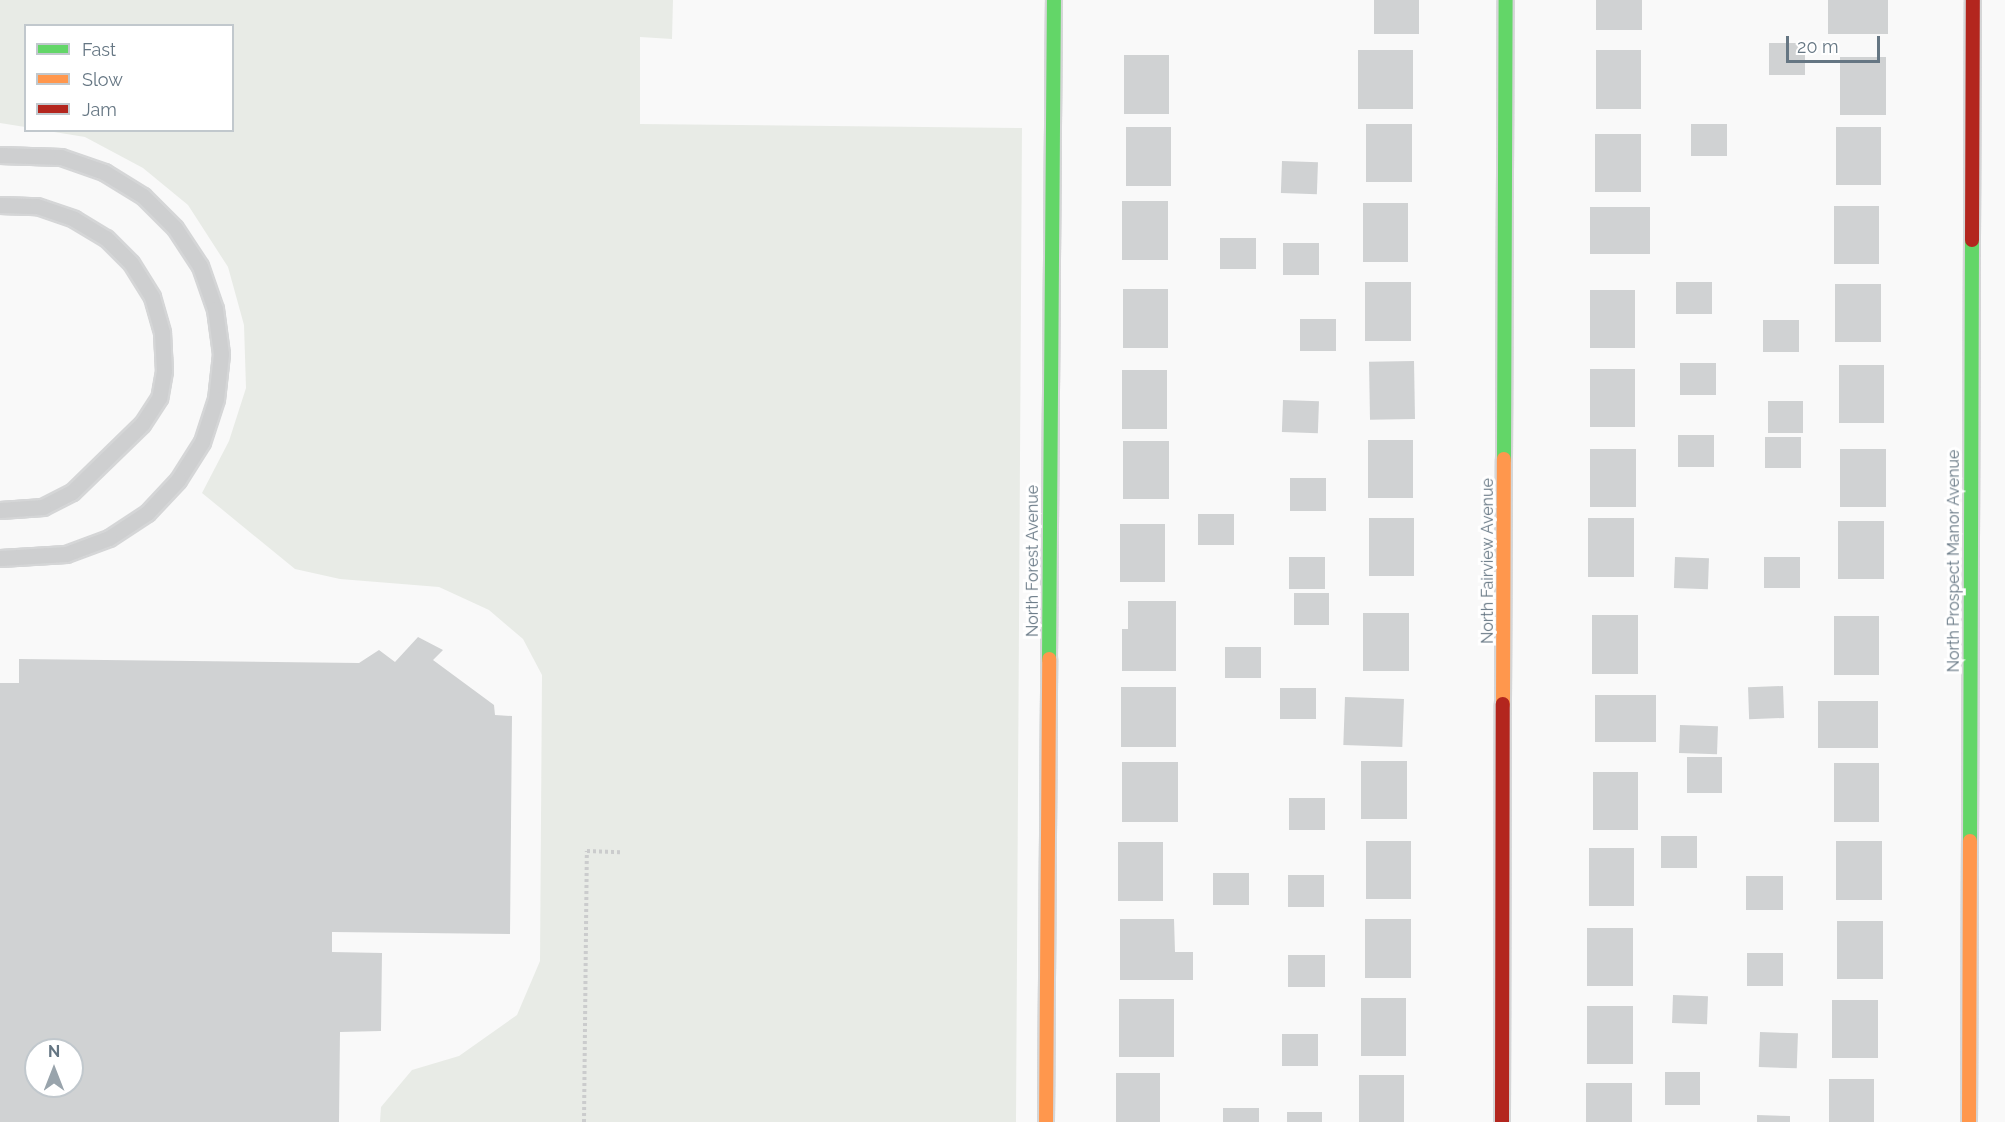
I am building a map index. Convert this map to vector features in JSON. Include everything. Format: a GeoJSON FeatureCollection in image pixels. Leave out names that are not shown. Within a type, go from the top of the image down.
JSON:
{"type":"FeatureCollection","features":[{"type":"Feature","properties":{"kind":"street","name":"North Forest Avenue"},"geometry":{"type":"LineString","coordinates":[[1046,1122],[1054,0]]}},
{"type":"Feature","properties":{"kind":"street","name":"North Fairview Avenue"},"geometry":{"type":"LineString","coordinates":[[1502,1122],[1506,0]]}},
{"type":"Feature","properties":{"kind":"street","name":"North Prospect Manor Avenue"},"geometry":{"type":"LineString","coordinates":[[1969,1122],[1973,0]]}},
{"type":"Feature","properties":{"kind":"lane"},"geometry":{"type":"LineString","coordinates":[[0,155],[61,158],[104,172],[143,196],[175,228],[200,266],[215,309],[221,354],[216,399],[202,442],[178,480],[147,513],[109,538],[66,554],[21,560],[0,558]]}},
{"type":"Feature","properties":{"kind":"lane"},"geometry":{"type":"LineString","coordinates":[[0,205],[37,206],[74,219],[106,238],[131,263],[152,297],[162,333],[164,371],[159,398],[142,424],[72,492],[43,507],[0,510]]}},
{"type":"Feature","properties":{"kind":"path"},"geometry":{"type":"LineString","coordinates":[[585,1122],[587,851],[620,852]]}},
{"type":"Feature","properties":{"kind":"shaded area"},"geometry":{"type":"Polygon","coordinates":[[[0,0],[673,0],[672,39],[640,37],[640,124],[1022,128],[1016,1122],[380,1122],[381,1107],[412,1070],[459,1056],[517,1015],[540,961],[542,675],[523,639],[489,610],[439,587],[340,579],[295,569],[202,493],[229,441],[246,388],[244,325],[228,267],[188,205],[143,168],[85,137],[54,132],[234,132],[234,24],[24,24],[24,127],[0,123],[0,0]]]}},
{"type":"Feature","properties":{"kind":"building"},"geometry":{"type":"Polygon","coordinates":[[[1374,0],[1419,0],[1419,34],[1374,34],[1374,0]]]}},
{"type":"Feature","properties":{"kind":"building"},"geometry":{"type":"Polygon","coordinates":[[[1596,0],[1642,0],[1642,30],[1596,30],[1596,0]]]}},
{"type":"Feature","properties":{"kind":"building"},"geometry":{"type":"Polygon","coordinates":[[[1828,0],[1888,0],[1888,34],[1828,34],[1828,0]]]}},
{"type":"Feature","properties":{"kind":"building"},"geometry":{"type":"Polygon","coordinates":[[[1769,43],[1805,43],[1805,75],[1769,75],[1769,43]]]}},
{"type":"Feature","properties":{"kind":"building"},"geometry":{"type":"Polygon","coordinates":[[[1358,50],[1413,50],[1413,109],[1358,109],[1358,50]]]}},
{"type":"Feature","properties":{"kind":"building"},"geometry":{"type":"Polygon","coordinates":[[[1596,50],[1641,50],[1641,109],[1596,109],[1596,50]]]}},
{"type":"Feature","properties":{"kind":"building"},"geometry":{"type":"Polygon","coordinates":[[[1124,55],[1169,55],[1169,114],[1124,114],[1124,55]]]}},
{"type":"Feature","properties":{"kind":"building"},"geometry":{"type":"Polygon","coordinates":[[[1840,57],[1886,57],[1886,115],[1840,115],[1840,57]]]}},
{"type":"Feature","properties":{"kind":"building"},"geometry":{"type":"Polygon","coordinates":[[[1366,124],[1412,124],[1412,182],[1366,182],[1366,124]]]}},
{"type":"Feature","properties":{"kind":"building"},"geometry":{"type":"Polygon","coordinates":[[[1691,124],[1727,124],[1727,156],[1691,156],[1691,124]]]}},
{"type":"Feature","properties":{"kind":"building"},"geometry":{"type":"Polygon","coordinates":[[[1126,127],[1171,127],[1171,186],[1126,186],[1126,127]]]}},
{"type":"Feature","properties":{"kind":"building"},"geometry":{"type":"Polygon","coordinates":[[[1836,127],[1881,127],[1881,185],[1836,185],[1836,127]]]}},
{"type":"Feature","properties":{"kind":"building"},"geometry":{"type":"Polygon","coordinates":[[[1595,134],[1641,134],[1641,192],[1595,192],[1595,134]]]}},
{"type":"Feature","properties":{"kind":"building"},"geometry":{"type":"Polygon","coordinates":[[[1282,161],[1318,162],[1317,194],[1281,193],[1282,161]]]}},
{"type":"Feature","properties":{"kind":"building"},"geometry":{"type":"Polygon","coordinates":[[[1122,201],[1168,201],[1168,260],[1122,260],[1122,201]]]}},
{"type":"Feature","properties":{"kind":"building"},"geometry":{"type":"Polygon","coordinates":[[[1363,203],[1408,203],[1408,262],[1363,262],[1363,203]]]}},
{"type":"Feature","properties":{"kind":"building"},"geometry":{"type":"Polygon","coordinates":[[[1834,206],[1879,206],[1879,264],[1834,264],[1834,206]]]}},
{"type":"Feature","properties":{"kind":"building"},"geometry":{"type":"Polygon","coordinates":[[[1590,207],[1650,207],[1650,254],[1590,254],[1590,207]]]}},
{"type":"Feature","properties":{"kind":"building"},"geometry":{"type":"Polygon","coordinates":[[[1220,238],[1256,238],[1256,269],[1220,269],[1220,238]]]}},
{"type":"Feature","properties":{"kind":"building"},"geometry":{"type":"Polygon","coordinates":[[[1283,243],[1319,243],[1319,275],[1283,275],[1283,243]]]}},
{"type":"Feature","properties":{"kind":"building"},"geometry":{"type":"Polygon","coordinates":[[[1365,282],[1411,282],[1411,341],[1365,341],[1365,282]]]}},
{"type":"Feature","properties":{"kind":"building"},"geometry":{"type":"Polygon","coordinates":[[[1676,282],[1712,282],[1712,314],[1676,314],[1676,282]]]}},
{"type":"Feature","properties":{"kind":"building"},"geometry":{"type":"Polygon","coordinates":[[[1835,284],[1881,284],[1881,342],[1835,342],[1835,284]]]}},
{"type":"Feature","properties":{"kind":"building"},"geometry":{"type":"Polygon","coordinates":[[[1123,289],[1168,289],[1168,348],[1123,348],[1123,289]]]}},
{"type":"Feature","properties":{"kind":"building"},"geometry":{"type":"Polygon","coordinates":[[[1590,290],[1635,290],[1635,348],[1590,348],[1590,290]]]}},
{"type":"Feature","properties":{"kind":"building"},"geometry":{"type":"Polygon","coordinates":[[[1300,319],[1336,319],[1336,351],[1300,351],[1300,319]]]}},
{"type":"Feature","properties":{"kind":"building"},"geometry":{"type":"Polygon","coordinates":[[[1763,320],[1799,320],[1799,352],[1763,352],[1763,320]]]}},
{"type":"Feature","properties":{"kind":"building"},"geometry":{"type":"Polygon","coordinates":[[[1414,361],[1415,419],[1370,420],[1369,362],[1414,361]]]}},
{"type":"Feature","properties":{"kind":"building"},"geometry":{"type":"Polygon","coordinates":[[[1680,363],[1716,363],[1716,395],[1680,395],[1680,363]]]}},
{"type":"Feature","properties":{"kind":"building"},"geometry":{"type":"Polygon","coordinates":[[[1839,365],[1884,365],[1884,423],[1839,423],[1839,365]]]}},
{"type":"Feature","properties":{"kind":"building"},"geometry":{"type":"Polygon","coordinates":[[[1590,369],[1635,369],[1635,427],[1590,427],[1590,369]]]}},
{"type":"Feature","properties":{"kind":"building"},"geometry":{"type":"Polygon","coordinates":[[[1122,370],[1167,370],[1167,429],[1122,429],[1122,370]]]}},
{"type":"Feature","properties":{"kind":"building"},"geometry":{"type":"Polygon","coordinates":[[[1283,400],[1319,401],[1318,433],[1282,432],[1283,400]]]}},
{"type":"Feature","properties":{"kind":"building"},"geometry":{"type":"Polygon","coordinates":[[[1768,401],[1803,401],[1803,433],[1768,433],[1768,401]]]}},
{"type":"Feature","properties":{"kind":"building"},"geometry":{"type":"Polygon","coordinates":[[[1678,435],[1714,435],[1714,467],[1678,467],[1678,435]]]}},
{"type":"Feature","properties":{"kind":"building"},"geometry":{"type":"Polygon","coordinates":[[[1765,437],[1801,437],[1801,468],[1765,468],[1765,437]]]}},
{"type":"Feature","properties":{"kind":"building"},"geometry":{"type":"Polygon","coordinates":[[[1368,440],[1413,440],[1413,498],[1368,498],[1368,440]]]}},
{"type":"Feature","properties":{"kind":"building"},"geometry":{"type":"Polygon","coordinates":[[[1123,441],[1169,441],[1169,499],[1123,499],[1123,441]]]}},
{"type":"Feature","properties":{"kind":"building"},"geometry":{"type":"Polygon","coordinates":[[[1590,449],[1636,449],[1636,507],[1590,507],[1590,449]]]}},
{"type":"Feature","properties":{"kind":"building"},"geometry":{"type":"Polygon","coordinates":[[[1840,449],[1886,449],[1886,507],[1840,507],[1840,449]]]}},
{"type":"Feature","properties":{"kind":"building"},"geometry":{"type":"Polygon","coordinates":[[[1290,478],[1326,478],[1326,511],[1290,511],[1290,478]]]}},
{"type":"Feature","properties":{"kind":"building"},"geometry":{"type":"Polygon","coordinates":[[[1198,514],[1234,514],[1234,545],[1198,545],[1198,514]]]}},
{"type":"Feature","properties":{"kind":"building"},"geometry":{"type":"Polygon","coordinates":[[[1369,518],[1414,518],[1414,576],[1369,576],[1369,518]]]}},
{"type":"Feature","properties":{"kind":"building"},"geometry":{"type":"Polygon","coordinates":[[[1588,518],[1634,518],[1634,577],[1588,577],[1588,518]]]}},
{"type":"Feature","properties":{"kind":"building"},"geometry":{"type":"Polygon","coordinates":[[[1838,521],[1884,521],[1884,579],[1838,579],[1838,521]]]}},
{"type":"Feature","properties":{"kind":"building"},"geometry":{"type":"Polygon","coordinates":[[[1120,524],[1165,524],[1165,582],[1120,582],[1120,524]]]}},
{"type":"Feature","properties":{"kind":"building"},"geometry":{"type":"Polygon","coordinates":[[[1289,557],[1325,557],[1325,589],[1289,589],[1289,557]]]}},
{"type":"Feature","properties":{"kind":"building"},"geometry":{"type":"Polygon","coordinates":[[[1675,557],[1709,558],[1708,589],[1674,588],[1675,557]]]}},
{"type":"Feature","properties":{"kind":"building"},"geometry":{"type":"Polygon","coordinates":[[[1764,557],[1800,557],[1800,588],[1764,588],[1764,557]]]}},
{"type":"Feature","properties":{"kind":"building"},"geometry":{"type":"Polygon","coordinates":[[[1294,593],[1329,593],[1329,625],[1294,625],[1294,593]]]}},
{"type":"Feature","properties":{"kind":"building"},"geometry":{"type":"Polygon","coordinates":[[[1128,601],[1176,601],[1176,671],[1122,671],[1122,629],[1128,629],[1128,601]]]}},
{"type":"Feature","properties":{"kind":"building"},"geometry":{"type":"Polygon","coordinates":[[[1363,613],[1409,613],[1409,671],[1363,671],[1363,613]]]}},
{"type":"Feature","properties":{"kind":"building"},"geometry":{"type":"Polygon","coordinates":[[[1592,615],[1638,615],[1638,674],[1592,674],[1592,615]]]}},
{"type":"Feature","properties":{"kind":"building"},"geometry":{"type":"Polygon","coordinates":[[[1834,616],[1879,616],[1879,675],[1834,675],[1834,616]]]}},
{"type":"Feature","properties":{"kind":"building"},"geometry":{"type":"Polygon","coordinates":[[[418,637],[443,650],[433,660],[494,705],[495,715],[512,716],[510,934],[332,932],[332,952],[382,953],[381,1031],[340,1032],[339,1122],[0,1122],[0,683],[19,683],[19,659],[359,663],[379,650],[395,662],[418,637]]]}},
{"type":"Feature","properties":{"kind":"building"},"geometry":{"type":"Polygon","coordinates":[[[1225,647],[1261,647],[1261,678],[1225,678],[1225,647]]]}},
{"type":"Feature","properties":{"kind":"building"},"geometry":{"type":"Polygon","coordinates":[[[1783,686],[1784,718],[1749,719],[1748,687],[1783,686]]]}},
{"type":"Feature","properties":{"kind":"building"},"geometry":{"type":"Polygon","coordinates":[[[1121,687],[1176,687],[1176,747],[1121,747],[1121,687]]]}},
{"type":"Feature","properties":{"kind":"building"},"geometry":{"type":"Polygon","coordinates":[[[1280,688],[1316,688],[1316,719],[1280,719],[1280,688]]]}},
{"type":"Feature","properties":{"kind":"building"},"geometry":{"type":"Polygon","coordinates":[[[1595,695],[1656,695],[1656,742],[1595,742],[1595,695]]]}},
{"type":"Feature","properties":{"kind":"building"},"geometry":{"type":"Polygon","coordinates":[[[1345,697],[1404,699],[1402,747],[1343,745],[1345,697]]]}},
{"type":"Feature","properties":{"kind":"building"},"geometry":{"type":"Polygon","coordinates":[[[1818,701],[1878,701],[1878,748],[1818,748],[1818,701]]]}},
{"type":"Feature","properties":{"kind":"building"},"geometry":{"type":"Polygon","coordinates":[[[1680,725],[1718,726],[1717,754],[1679,753],[1680,725]]]}},
{"type":"Feature","properties":{"kind":"building"},"geometry":{"type":"Polygon","coordinates":[[[1687,757],[1722,757],[1722,793],[1687,793],[1687,757]]]}},
{"type":"Feature","properties":{"kind":"building"},"geometry":{"type":"Polygon","coordinates":[[[1361,761],[1407,761],[1407,819],[1361,819],[1361,761]]]}},
{"type":"Feature","properties":{"kind":"building"},"geometry":{"type":"Polygon","coordinates":[[[1122,762],[1178,762],[1178,822],[1122,822],[1122,762]]]}},
{"type":"Feature","properties":{"kind":"building"},"geometry":{"type":"Polygon","coordinates":[[[1834,763],[1879,763],[1879,822],[1834,822],[1834,763]]]}},
{"type":"Feature","properties":{"kind":"building"},"geometry":{"type":"Polygon","coordinates":[[[1593,772],[1638,772],[1638,830],[1593,830],[1593,772]]]}},
{"type":"Feature","properties":{"kind":"building"},"geometry":{"type":"Polygon","coordinates":[[[1289,798],[1325,798],[1325,830],[1289,830],[1289,798]]]}},
{"type":"Feature","properties":{"kind":"building"},"geometry":{"type":"Polygon","coordinates":[[[1661,836],[1697,836],[1697,868],[1661,868],[1661,836]]]}},
{"type":"Feature","properties":{"kind":"building"},"geometry":{"type":"Polygon","coordinates":[[[1366,841],[1411,841],[1411,899],[1366,899],[1366,841]]]}},
{"type":"Feature","properties":{"kind":"building"},"geometry":{"type":"Polygon","coordinates":[[[1836,841],[1882,841],[1882,900],[1836,900],[1836,841]]]}},
{"type":"Feature","properties":{"kind":"building"},"geometry":{"type":"Polygon","coordinates":[[[1118,842],[1163,842],[1163,901],[1118,901],[1118,842]]]}},
{"type":"Feature","properties":{"kind":"building"},"geometry":{"type":"Polygon","coordinates":[[[1589,848],[1634,848],[1634,906],[1589,906],[1589,848]]]}},
{"type":"Feature","properties":{"kind":"building"},"geometry":{"type":"Polygon","coordinates":[[[1213,873],[1249,873],[1249,905],[1213,905],[1213,873]]]}},
{"type":"Feature","properties":{"kind":"building"},"geometry":{"type":"Polygon","coordinates":[[[1288,875],[1324,875],[1324,907],[1288,907],[1288,875]]]}},
{"type":"Feature","properties":{"kind":"building"},"geometry":{"type":"Polygon","coordinates":[[[1746,876],[1783,876],[1783,910],[1746,910],[1746,876]]]}},
{"type":"Feature","properties":{"kind":"building"},"geometry":{"type":"Polygon","coordinates":[[[1120,919],[1174,919],[1175,952],[1193,952],[1193,980],[1120,980],[1120,919]]]}},
{"type":"Feature","properties":{"kind":"building"},"geometry":{"type":"Polygon","coordinates":[[[1365,919],[1411,919],[1411,978],[1365,978],[1365,919]]]}},
{"type":"Feature","properties":{"kind":"building"},"geometry":{"type":"Polygon","coordinates":[[[1837,921],[1883,921],[1883,979],[1837,979],[1837,921]]]}},
{"type":"Feature","properties":{"kind":"building"},"geometry":{"type":"Polygon","coordinates":[[[1587,928],[1633,928],[1633,986],[1587,986],[1587,928]]]}},
{"type":"Feature","properties":{"kind":"building"},"geometry":{"type":"Polygon","coordinates":[[[1747,953],[1783,953],[1783,986],[1747,986],[1747,953]]]}},
{"type":"Feature","properties":{"kind":"building"},"geometry":{"type":"Polygon","coordinates":[[[1288,955],[1325,955],[1325,987],[1288,987],[1288,955]]]}},
{"type":"Feature","properties":{"kind":"building"},"geometry":{"type":"Polygon","coordinates":[[[1673,995],[1708,996],[1707,1024],[1672,1023],[1673,995]]]}},
{"type":"Feature","properties":{"kind":"building"},"geometry":{"type":"Polygon","coordinates":[[[1361,998],[1406,998],[1406,1056],[1361,1056],[1361,998]]]}},
{"type":"Feature","properties":{"kind":"building"},"geometry":{"type":"Polygon","coordinates":[[[1119,999],[1174,999],[1174,1057],[1119,1057],[1119,999]]]}},
{"type":"Feature","properties":{"kind":"building"},"geometry":{"type":"Polygon","coordinates":[[[1832,1000],[1878,1000],[1878,1058],[1832,1058],[1832,1000]]]}},
{"type":"Feature","properties":{"kind":"building"},"geometry":{"type":"Polygon","coordinates":[[[1587,1006],[1633,1006],[1633,1064],[1587,1064],[1587,1006]]]}},
{"type":"Feature","properties":{"kind":"building"},"geometry":{"type":"Polygon","coordinates":[[[1760,1032],[1798,1033],[1797,1068],[1759,1067],[1760,1032]]]}},
{"type":"Feature","properties":{"kind":"building"},"geometry":{"type":"Polygon","coordinates":[[[1282,1034],[1318,1034],[1318,1066],[1282,1066],[1282,1034]]]}},
{"type":"Feature","properties":{"kind":"building"},"geometry":{"type":"Polygon","coordinates":[[[1665,1072],[1700,1072],[1700,1105],[1665,1105],[1665,1072]]]}},
{"type":"Feature","properties":{"kind":"building"},"geometry":{"type":"Polygon","coordinates":[[[1116,1073],[1160,1073],[1160,1122],[1116,1122],[1116,1073]]]}},
{"type":"Feature","properties":{"kind":"building"},"geometry":{"type":"Polygon","coordinates":[[[1359,1075],[1404,1075],[1404,1122],[1359,1122],[1359,1075]]]}},
{"type":"Feature","properties":{"kind":"building"},"geometry":{"type":"Polygon","coordinates":[[[1829,1079],[1874,1079],[1874,1122],[1829,1122],[1829,1079]]]}},
{"type":"Feature","properties":{"kind":"building"},"geometry":{"type":"Polygon","coordinates":[[[1586,1083],[1632,1083],[1632,1122],[1586,1122],[1586,1083]]]}},
{"type":"Feature","properties":{"kind":"building"},"geometry":{"type":"Polygon","coordinates":[[[1223,1108],[1259,1108],[1259,1122],[1223,1122],[1223,1108]]]}},
{"type":"Feature","properties":{"kind":"building"},"geometry":{"type":"Polygon","coordinates":[[[1287,1112],[1322,1112],[1322,1122],[1287,1122],[1287,1112]]]}},
{"type":"Feature","properties":{"kind":"building"},"geometry":{"type":"Polygon","coordinates":[[[1757,1115],[1790,1116],[1790,1122],[1757,1122],[1757,1115]]]}},
{"type":"Feature","properties":{"kind":"traffic: fast"},"geometry":{"type":"LineString","coordinates":[[1049,659],[1054,0]]}},
{"type":"Feature","properties":{"kind":"traffic: fast"},"geometry":{"type":"LineString","coordinates":[[1504,459],[1506,0]]}},
{"type":"Feature","properties":{"kind":"traffic: fast"},"geometry":{"type":"LineString","coordinates":[[1970,841],[1972,240]]}},
{"type":"Feature","properties":{"kind":"traffic: slow"},"geometry":{"type":"LineString","coordinates":[[1503,704],[1504,459]]}},
{"type":"Feature","properties":{"kind":"traffic: slow"},"geometry":{"type":"LineString","coordinates":[[1046,1122],[1049,659]]}},
{"type":"Feature","properties":{"kind":"traffic: slow"},"geometry":{"type":"LineString","coordinates":[[1969,1122],[1970,841]]}},
{"type":"Feature","properties":{"kind":"traffic: jam"},"geometry":{"type":"LineString","coordinates":[[1972,240],[1973,0]]}},
{"type":"Feature","properties":{"kind":"traffic: jam"},"geometry":{"type":"LineString","coordinates":[[1502,1122],[1503,704]]}}]}
